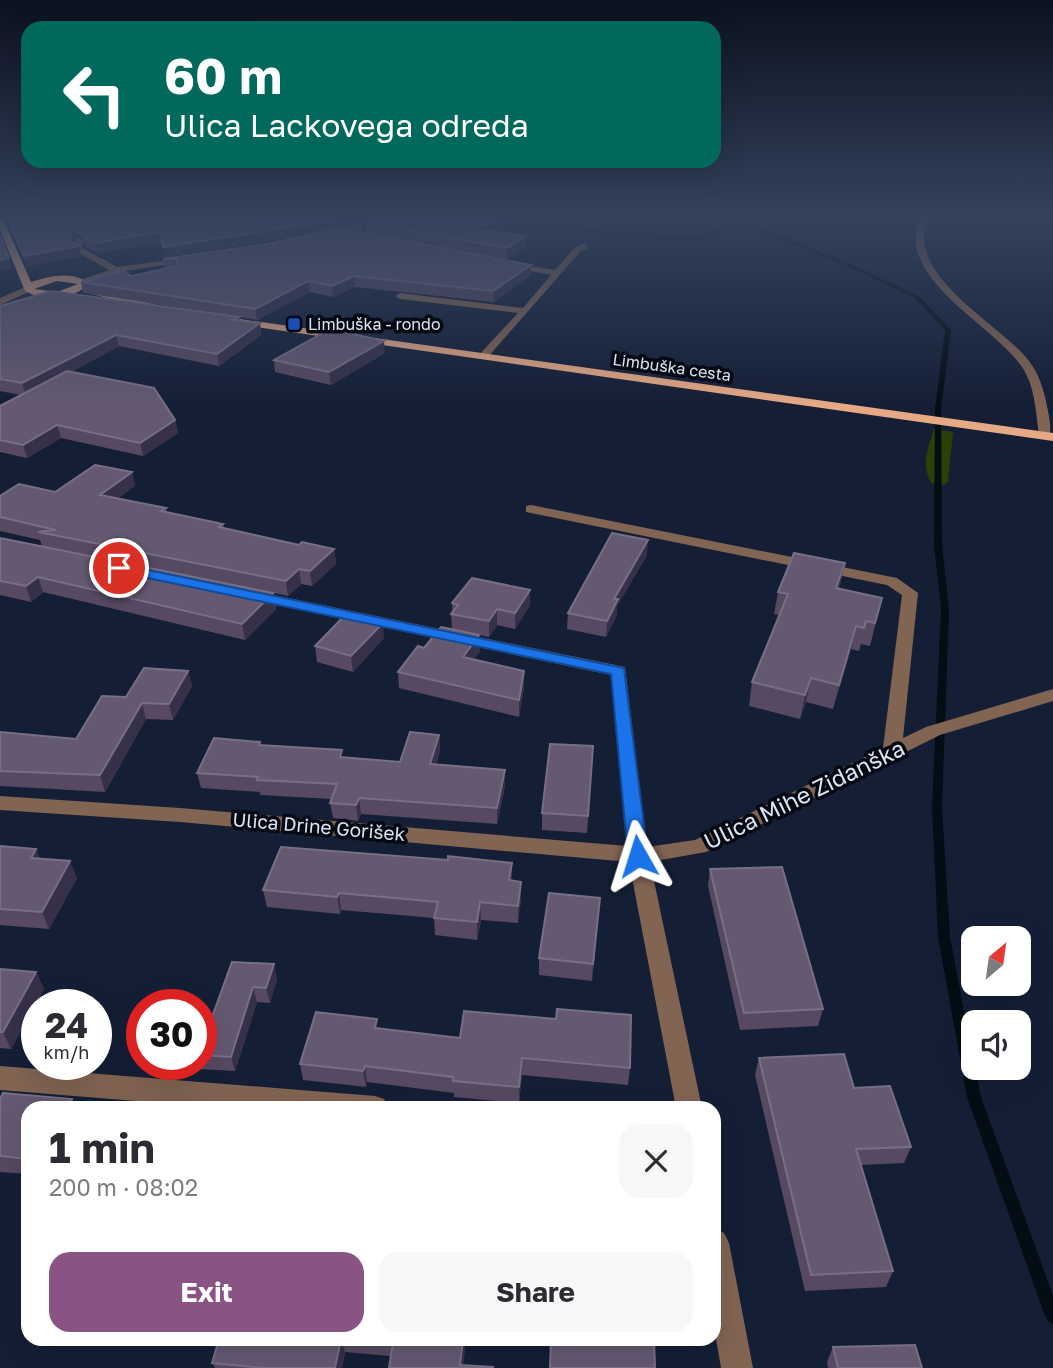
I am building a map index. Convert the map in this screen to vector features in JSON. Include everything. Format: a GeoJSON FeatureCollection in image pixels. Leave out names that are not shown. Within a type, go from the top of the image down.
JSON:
{"type":"FeatureCollection","features":[{"type":"Feature","properties":{"kind":"main road"},"geometry":{"type":"LineString","coordinates":[[25,279],[28,288],[34,293],[160,309],[65,279]]}},
{"type":"Feature","properties":{"kind":"main road"},"geometry":{"type":"LineString","coordinates":[[28,288],[59,279]]}},
{"type":"Feature","properties":{"kind":"main road"},"geometry":{"type":"LineString","coordinates":[[53,295],[83,285]]}},
{"type":"Feature","properties":{"kind":"main road","name":"Limbuška cesta"},"geometry":{"type":"LineString","coordinates":[[225,320],[1049,436]]}},
{"type":"Feature","properties":{"kind":"street"},"geometry":{"type":"LineString","coordinates":[[83,285],[97,279]]}},
{"type":"Feature","properties":{"kind":"street"},"geometry":{"type":"LineString","coordinates":[[482,356],[525,312],[551,279]]}},
{"type":"Feature","properties":{"kind":"street"},"geometry":{"type":"LineString","coordinates":[[938,279],[1026,364],[1049,436]]}},
{"type":"Feature","properties":{"kind":"street"},"geometry":{"type":"LineString","coordinates":[[0,305],[28,288]]}},
{"type":"Feature","properties":{"kind":"street"},"geometry":{"type":"LineString","coordinates":[[0,305],[53,295]]}},
{"type":"Feature","properties":{"kind":"street"},"geometry":{"type":"LineString","coordinates":[[400,296],[525,312]]}},
{"type":"Feature","properties":{"kind":"street"},"geometry":{"type":"LineString","coordinates":[[531,509],[892,581],[904,587],[910,593],[891,750]]}},
{"type":"Feature","properties":{"kind":"street"},"geometry":{"type":"LineString","coordinates":[[242,594],[619,671],[638,856],[688,1101]]}},
{"type":"Feature","properties":{"kind":"street","name":"Ulica Mihe Zidanška"},"geometry":{"type":"LineString","coordinates":[[638,856],[699,847],[933,731],[1053,695]]}},
{"type":"Feature","properties":{"kind":"street","name":"Ulica Drine Gorišek"},"geometry":{"type":"LineString","coordinates":[[0,803],[602,850],[638,856]]}},
{"type":"Feature","properties":{"kind":"street"},"geometry":{"type":"LineString","coordinates":[[0,1078],[288,1101]]}},
{"type":"Feature","properties":{"kind":"street"},"geometry":{"type":"LineString","coordinates":[[721,1281],[737,1368]]}},
{"type":"Feature","properties":{"kind":"green space"},"geometry":{"type":"Polygon","coordinates":[[[934,429],[953,432],[948,481],[944,485],[931,483],[926,469],[926,456],[934,429]]]}},
{"type":"Feature","properties":{"kind":"building"},"geometry":{"type":"Polygon","coordinates":[[[92,279],[348,279],[332,286],[308,281],[255,309],[81,282],[92,279]]]}},
{"type":"Feature","properties":{"kind":"building"},"geometry":{"type":"Polygon","coordinates":[[[380,279],[511,279],[493,291],[380,279]]]}},
{"type":"Feature","properties":{"kind":"building"},"geometry":{"type":"Polygon","coordinates":[[[51,291],[239,317],[232,320],[260,323],[217,354],[116,335],[22,383],[0,379],[0,306],[51,291]]]}},
{"type":"Feature","properties":{"kind":"building"},"geometry":{"type":"Polygon","coordinates":[[[330,329],[384,341],[329,372],[274,360],[330,329]]]}},
{"type":"Feature","properties":{"kind":"building"},"geometry":{"type":"Polygon","coordinates":[[[67,371],[154,388],[175,420],[140,443],[57,425],[23,445],[0,440],[0,406],[67,371]]]}},
{"type":"Feature","properties":{"kind":"building"},"geometry":{"type":"Polygon","coordinates":[[[95,465],[132,472],[100,495],[166,508],[161,511],[223,524],[219,527],[299,545],[302,542],[334,549],[310,571],[299,569],[286,581],[38,532],[56,530],[0,517],[0,496],[19,484],[55,492],[95,465]]]}},
{"type":"Feature","properties":{"kind":"building"},"geometry":{"type":"Polygon","coordinates":[[[612,533],[648,540],[614,599],[618,599],[607,621],[568,613],[612,533]]]}},
{"type":"Feature","properties":{"kind":"building"},"geometry":{"type":"Polygon","coordinates":[[[0,538],[273,593],[242,624],[38,577],[26,586],[0,581],[0,538]]]}},
{"type":"Feature","properties":{"kind":"building"},"geometry":{"type":"Polygon","coordinates":[[[794,553],[845,563],[836,588],[882,598],[875,623],[866,621],[864,628],[856,626],[839,685],[811,678],[805,695],[752,682],[788,594],[778,592],[794,553]]]}},
{"type":"Feature","properties":{"kind":"building"},"geometry":{"type":"Polygon","coordinates":[[[472,578],[530,590],[515,613],[497,609],[489,621],[451,614],[458,605],[452,603],[472,578]]]}},
{"type":"Feature","properties":{"kind":"building"},"geometry":{"type":"Polygon","coordinates":[[[347,613],[383,623],[351,656],[315,646],[347,613]]]}},
{"type":"Feature","properties":{"kind":"building"},"geometry":{"type":"Polygon","coordinates":[[[441,627],[479,635],[463,657],[524,671],[519,700],[398,672],[418,646],[424,648],[441,627]]]}},
{"type":"Feature","properties":{"kind":"building"},"geometry":{"type":"Polygon","coordinates":[[[144,668],[188,671],[169,704],[142,703],[100,775],[0,771],[0,732],[76,739],[102,696],[126,697],[144,668]]]}},
{"type":"Feature","properties":{"kind":"building"},"geometry":{"type":"Polygon","coordinates":[[[410,732],[439,735],[430,764],[505,770],[497,808],[359,798],[356,805],[330,803],[337,784],[257,780],[258,777],[197,773],[214,738],[260,742],[259,745],[342,750],[340,757],[400,762],[410,732]]]}},
{"type":"Feature","properties":{"kind":"building"},"geometry":{"type":"Polygon","coordinates":[[[550,744],[593,746],[588,816],[542,813],[550,744]]]}},
{"type":"Feature","properties":{"kind":"building"},"geometry":{"type":"Polygon","coordinates":[[[0,846],[36,849],[31,858],[70,861],[42,912],[0,909],[0,846]]]}},
{"type":"Feature","properties":{"kind":"building"},"geometry":{"type":"Polygon","coordinates":[[[281,847],[448,860],[448,856],[512,863],[509,880],[521,882],[518,906],[480,902],[477,922],[434,918],[438,902],[339,893],[337,897],[263,890],[281,847]]]}},
{"type":"Feature","properties":{"kind":"building"},"geometry":{"type":"Polygon","coordinates":[[[782,867],[823,1009],[744,1013],[710,869],[782,867]]]}},
{"type":"Feature","properties":{"kind":"building"},"geometry":{"type":"Polygon","coordinates":[[[549,893],[600,898],[593,964],[539,958],[549,893]]]}},
{"type":"Feature","properties":{"kind":"building"},"geometry":{"type":"Polygon","coordinates":[[[232,962],[274,964],[266,988],[253,987],[231,1057],[217,1056],[217,1003],[232,962]]]}},
{"type":"Feature","properties":{"kind":"building"},"geometry":{"type":"Polygon","coordinates":[[[0,969],[36,972],[27,989],[21,989],[21,999],[3,1032],[0,1032],[0,969]]]}},
{"type":"Feature","properties":{"kind":"building"},"geometry":{"type":"Polygon","coordinates":[[[557,1009],[631,1015],[630,1068],[522,1058],[519,1087],[453,1081],[453,1077],[365,1066],[363,1071],[300,1064],[316,1012],[377,1019],[375,1028],[460,1038],[464,1011],[556,1019],[557,1009]]]}},
{"type":"Feature","properties":{"kind":"building"},"geometry":{"type":"Polygon","coordinates":[[[844,1054],[854,1088],[890,1086],[911,1147],[856,1149],[893,1271],[811,1275],[759,1058],[844,1054]]]}},
{"type":"Feature","properties":{"kind":"building"},"geometry":{"type":"Polygon","coordinates":[[[3,1093],[72,1099],[21,1101],[21,1158],[0,1156],[0,1099],[3,1093]]]}},
{"type":"Feature","properties":{"kind":"building"},"geometry":{"type":"Polygon","coordinates":[[[915,1345],[922,1368],[838,1368],[833,1347],[915,1345]]]}},
{"type":"Feature","properties":{"kind":"building"},"geometry":{"type":"Polygon","coordinates":[[[217,1346],[340,1346],[335,1368],[264,1368],[212,1363],[217,1346]]]}},
{"type":"Feature","properties":{"kind":"building"},"geometry":{"type":"Polygon","coordinates":[[[392,1346],[462,1346],[460,1365],[493,1367],[493,1368],[389,1368],[392,1346]]]}},
{"type":"Feature","properties":{"kind":"building"},"geometry":{"type":"Polygon","coordinates":[[[551,1346],[654,1346],[655,1368],[550,1368],[551,1346]]]}},
{"type":"Feature","properties":{"kind":"waterway"},"geometry":{"type":"LineString","coordinates":[[878,279],[917,297],[948,330],[938,409],[938,544],[945,609],[937,807],[944,937],[974,1097],[1053,1316]]}},
{"type":"Feature","properties":{"kind":"place","name":"Limbuška - rondo"},"geometry":{"type":"Point","coordinates":[294,324]}},
{"type":"Feature","properties":{"kind":"route"},"geometry":{"type":"LineString","coordinates":[[119,568],[619,671],[638,856]]}}]}
